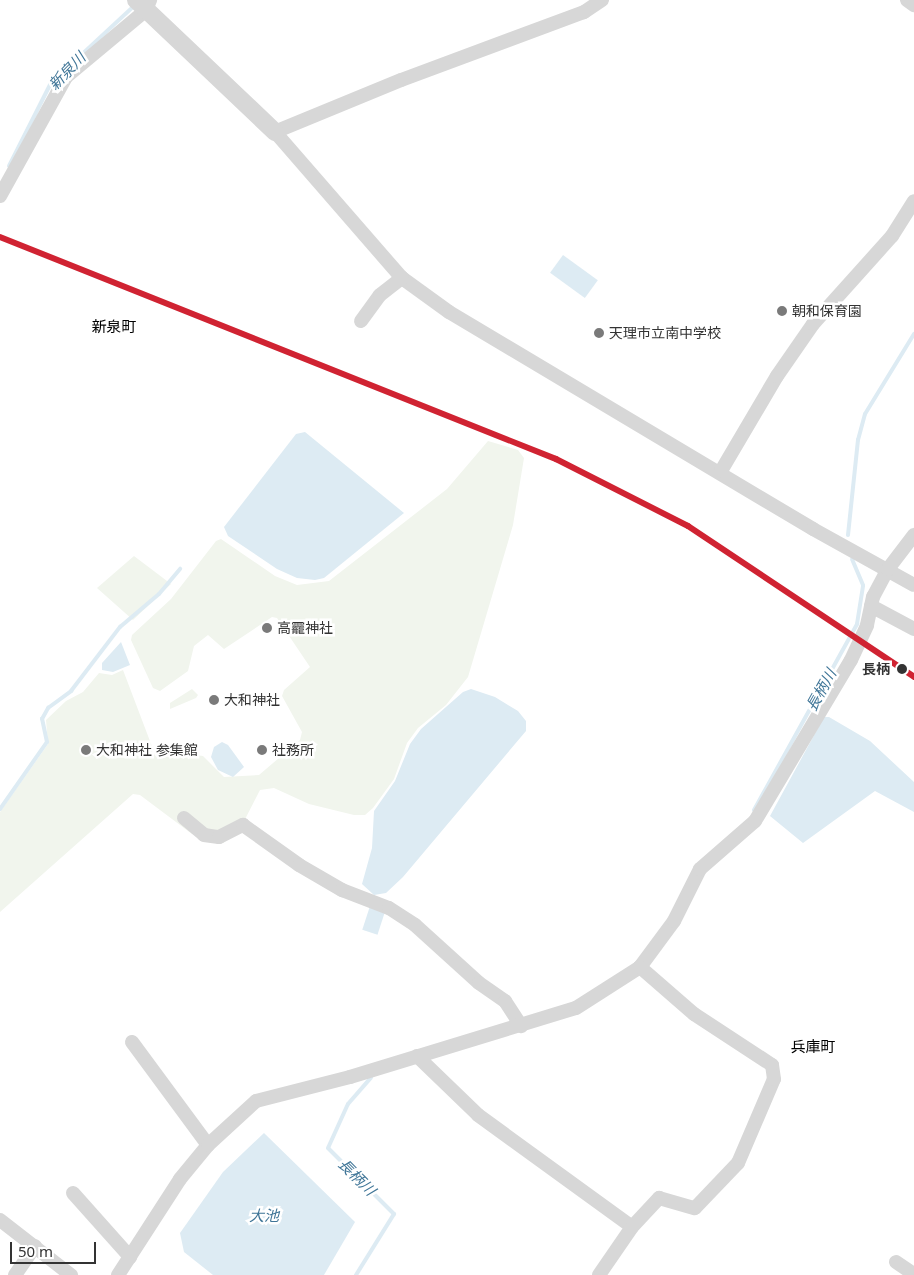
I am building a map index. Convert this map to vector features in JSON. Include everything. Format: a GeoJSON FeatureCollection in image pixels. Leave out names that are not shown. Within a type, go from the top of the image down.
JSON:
{"type":"FeatureCollection","features":[{"type":"Feature","properties":{"kind":"street"},"geometry":{"type":"LineString","coordinates":[[275,132],[393,84],[584,12],[602,0]]}},
{"type":"Feature","properties":{"kind":"street"},"geometry":{"type":"LineString","coordinates":[[907,0],[914,5]]}},
{"type":"Feature","properties":{"kind":"street"},"geometry":{"type":"LineString","coordinates":[[0,196],[66,77],[144,4],[275,132],[402,278],[449,312],[721,471],[813,529],[914,585]]}},
{"type":"Feature","properties":{"kind":"street"},"geometry":{"type":"LineString","coordinates":[[721,471],[777,376],[814,324],[892,236],[914,201]]}},
{"type":"Feature","properties":{"kind":"street"},"geometry":{"type":"LineString","coordinates":[[361,321],[380,295],[402,278]]}},
{"type":"Feature","properties":{"kind":"street"},"geometry":{"type":"LineString","coordinates":[[118,1275],[180,1179],[208,1145],[256,1102],[521,1026],[576,1008],[640,967],[674,921],[700,869],[755,821],[851,660],[867,625],[871,606],[888,569],[914,535]]}},
{"type":"Feature","properties":{"kind":"street"},"geometry":{"type":"LineString","coordinates":[[871,606],[914,629]]}},
{"type":"Feature","properties":{"kind":"street"},"geometry":{"type":"LineString","coordinates":[[184,818],[204,835],[220,837],[243,825],[308,870],[342,890],[389,908],[415,925],[479,983],[505,1001],[521,1026]]}},
{"type":"Feature","properties":{"kind":"street"},"geometry":{"type":"LineString","coordinates":[[599,1275],[632,1227],[659,1198],[695,1208],[738,1163],[774,1079],[772,1065],[694,1014],[640,967]]}},
{"type":"Feature","properties":{"kind":"street"},"geometry":{"type":"LineString","coordinates":[[132,1042],[208,1145]]}},
{"type":"Feature","properties":{"kind":"street"},"geometry":{"type":"LineString","coordinates":[[417,1056],[478,1115],[632,1227]]}},
{"type":"Feature","properties":{"kind":"street"},"geometry":{"type":"LineString","coordinates":[[73,1193],[130,1257]]}},
{"type":"Feature","properties":{"kind":"street"},"geometry":{"type":"LineString","coordinates":[[0,1220],[71,1275]]}},
{"type":"Feature","properties":{"kind":"street"},"geometry":{"type":"LineString","coordinates":[[15,1275],[35,1246]]}},
{"type":"Feature","properties":{"kind":"street"},"geometry":{"type":"LineString","coordinates":[[896,1262],[914,1274]]}},
{"type":"Feature","properties":{"kind":"shaded area"},"geometry":{"type":"Polygon","coordinates":[[[488,441],[518,450],[524,458],[513,525],[468,677],[446,705],[418,728],[407,743],[394,779],[373,808],[365,815],[354,815],[309,804],[274,788],[260,790],[238,833],[223,843],[192,834],[140,795],[133,794],[0,912],[0,812],[48,744],[46,720],[66,701],[83,692],[99,673],[112,675],[123,670],[153,749],[203,756],[224,777],[259,775],[300,740],[302,732],[282,696],[284,690],[310,667],[277,618],[272,617],[224,649],[208,635],[194,646],[188,671],[160,691],[153,688],[131,640],[132,635],[171,599],[216,541],[221,539],[275,576],[297,585],[329,581],[447,489],[488,441]]]}},
{"type":"Feature","properties":{"kind":"shaded area"},"geometry":{"type":"Polygon","coordinates":[[[134,556],[171,584],[133,620],[97,588],[134,556]]]}},
{"type":"Feature","properties":{"kind":"shaded area"},"geometry":{"type":"Polygon","coordinates":[[[192,689],[198,695],[196,698],[170,709],[170,703],[192,689]]]}},
{"type":"Feature","properties":{"kind":"water"},"geometry":{"type":"Polygon","coordinates":[[[563,255],[598,280],[585,298],[550,273],[563,255]]]}},
{"type":"Feature","properties":{"kind":"water"},"geometry":{"type":"Polygon","coordinates":[[[305,432],[404,513],[324,578],[315,580],[297,578],[277,569],[228,536],[224,527],[296,434],[305,432]]]}},
{"type":"Feature","properties":{"kind":"water"},"geometry":{"type":"Polygon","coordinates":[[[121,642],[130,665],[113,672],[102,670],[102,663],[121,642]]]}},
{"type":"Feature","properties":{"kind":"water"},"geometry":{"type":"Polygon","coordinates":[[[471,689],[495,697],[518,711],[526,721],[526,731],[403,877],[386,893],[374,895],[362,884],[372,848],[374,811],[395,781],[410,744],[421,729],[463,692],[471,689]]]}},
{"type":"Feature","properties":{"kind":"water"},"geometry":{"type":"Polygon","coordinates":[[[824,717],[829,717],[870,741],[914,782],[914,812],[875,791],[803,843],[770,816],[824,717]]]}},
{"type":"Feature","properties":{"kind":"water"},"geometry":{"type":"Polygon","coordinates":[[[222,742],[228,745],[244,767],[233,777],[218,770],[211,757],[214,747],[222,742]]]}},
{"type":"Feature","properties":{"kind":"water"},"geometry":{"type":"Polygon","coordinates":[[[370,906],[385,911],[377,935],[362,930],[370,906]]]}},
{"type":"Feature","properties":{"kind":"water","name":"大池"},"geometry":{"type":"Polygon","coordinates":[[[264,1133],[355,1222],[324,1275],[213,1275],[184,1252],[180,1233],[223,1172],[264,1133]]]}},
{"type":"Feature","properties":{"kind":"waterway","name":"新泉川"},"geometry":{"type":"LineString","coordinates":[[78,58],[135,5]]}},
{"type":"Feature","properties":{"kind":"waterway","name":"新泉川"},"geometry":{"type":"LineString","coordinates":[[9,166],[50,85],[60,75]]}},
{"type":"Feature","properties":{"kind":"waterway","name":"長柄川"},"geometry":{"type":"LineString","coordinates":[[848,535],[858,440],[865,414],[914,334]]}},
{"type":"Feature","properties":{"kind":"waterway","name":"長柄川"},"geometry":{"type":"LineString","coordinates":[[754,810],[857,624],[863,585],[852,559]]}},
{"type":"Feature","properties":{"kind":"waterway"},"geometry":{"type":"LineString","coordinates":[[0,809],[47,742],[42,719],[48,708],[71,691],[120,627],[159,594],[180,569]]}},
{"type":"Feature","properties":{"kind":"waterway","name":"長柄川"},"geometry":{"type":"LineString","coordinates":[[356,1275],[394,1214],[328,1148],[348,1104],[371,1078]]}},
{"type":"Feature","properties":{"kind":"transit line"},"geometry":{"type":"LineString","coordinates":[[0,237],[556,459],[688,526],[914,677]]}},
{"type":"Feature","properties":{"kind":"place","name":"朝和保育園"},"geometry":{"type":"Point","coordinates":[782,311]}},
{"type":"Feature","properties":{"kind":"place","name":"天理市立南中学校"},"geometry":{"type":"Point","coordinates":[599,333]}},
{"type":"Feature","properties":{"kind":"place","name":"高龗神社"},"geometry":{"type":"Point","coordinates":[267,628]}},
{"type":"Feature","properties":{"kind":"place","name":"長柄"},"geometry":{"type":"Point","coordinates":[902,669]}},
{"type":"Feature","properties":{"kind":"place","name":"大和神社"},"geometry":{"type":"Point","coordinates":[214,700]}},
{"type":"Feature","properties":{"kind":"place","name":"大和神社 参集館"},"geometry":{"type":"Point","coordinates":[86,750]}},
{"type":"Feature","properties":{"kind":"place","name":"社務所"},"geometry":{"type":"Point","coordinates":[262,750]}},
{"type":"Feature","properties":{"kind":"district","name":"新泉町"},"geometry":{"type":"Point","coordinates":[114,327]}},
{"type":"Feature","properties":{"kind":"district","name":"兵庫町"},"geometry":{"type":"Point","coordinates":[813,1047]}}]}
